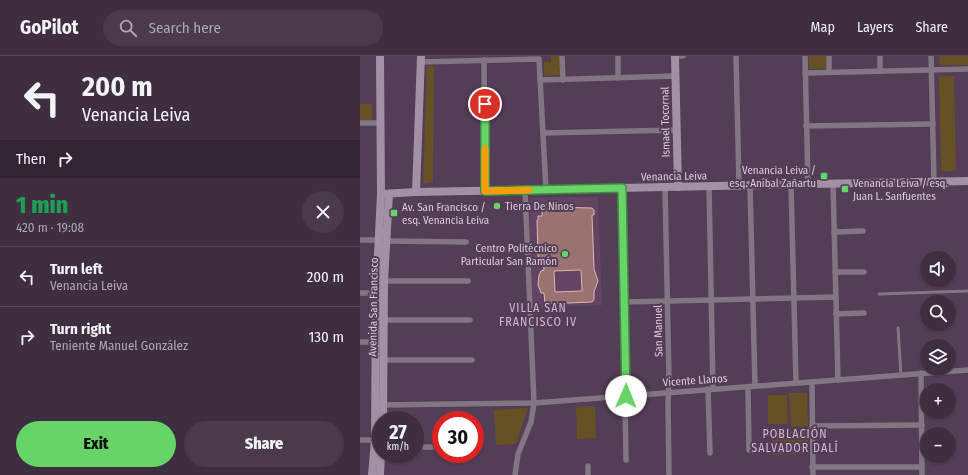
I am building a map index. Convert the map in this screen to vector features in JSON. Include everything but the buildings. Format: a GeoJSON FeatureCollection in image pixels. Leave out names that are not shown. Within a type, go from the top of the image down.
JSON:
{"type":"FeatureCollection","features":[{"type":"Feature","properties":{"kind":"main road","name":"Avenida San Francisco"},"geometry":{"type":"LineString","coordinates":[[380,56],[381,123],[385,194],[376,342],[380,411]]}},
{"type":"Feature","properties":{"kind":"main road","name":"Ismael Tocornal"},"geometry":{"type":"LineString","coordinates":[[675,56],[678,187]]}},
{"type":"Feature","properties":{"kind":"main road"},"geometry":{"type":"LineString","coordinates":[[416,192],[421,59]]}},
{"type":"Feature","properties":{"kind":"main road","name":"Venancia Leiva"},"geometry":{"type":"LineString","coordinates":[[385,194],[416,192],[968,181]]}},
{"type":"Feature","properties":{"kind":"main road","name":"Avenida San Francisco"},"geometry":{"type":"LineString","coordinates":[[378,411],[383,360],[383,320],[380,293],[384,280],[382,241]]}},
{"type":"Feature","properties":{"kind":"main road","name":"Avenida San Francisco"},"geometry":{"type":"LineString","coordinates":[[372,475],[373,463]]}},
{"type":"Feature","properties":{"kind":"main road"},"geometry":{"type":"LineString","coordinates":[[380,475],[381,463]]}},
{"type":"Feature","properties":{"kind":"street"},"geometry":{"type":"LineString","coordinates":[[562,56],[563,80]]}},
{"type":"Feature","properties":{"kind":"street"},"geometry":{"type":"LineString","coordinates":[[618,56],[618,78]]}},
{"type":"Feature","properties":{"kind":"street"},"geometry":{"type":"LineString","coordinates":[[675,56],[683,56]]}},
{"type":"Feature","properties":{"kind":"street"},"geometry":{"type":"LineString","coordinates":[[736,56],[739,185]]}},
{"type":"Feature","properties":{"kind":"street"},"geometry":{"type":"LineString","coordinates":[[805,56],[808,184]]}},
{"type":"Feature","properties":{"kind":"street"},"geometry":{"type":"LineString","coordinates":[[829,56],[829,72]]}},
{"type":"Feature","properties":{"kind":"street"},"geometry":{"type":"LineString","coordinates":[[880,56],[880,71]]}},
{"type":"Feature","properties":{"kind":"street"},"geometry":{"type":"LineString","coordinates":[[931,56],[934,181]]}},
{"type":"Feature","properties":{"kind":"street"},"geometry":{"type":"LineString","coordinates":[[421,59],[539,59],[546,190]]}},
{"type":"Feature","properties":{"kind":"street"},"geometry":{"type":"LineString","coordinates":[[484,60],[485,191]]}},
{"type":"Feature","properties":{"kind":"street"},"geometry":{"type":"LineString","coordinates":[[805,73],[968,69]]}},
{"type":"Feature","properties":{"kind":"street"},"geometry":{"type":"LineString","coordinates":[[540,80],[675,76]]}},
{"type":"Feature","properties":{"kind":"street"},"geometry":{"type":"LineString","coordinates":[[360,123],[381,123]]}},
{"type":"Feature","properties":{"kind":"street"},"geometry":{"type":"LineString","coordinates":[[806,126],[933,124]]}},
{"type":"Feature","properties":{"kind":"street"},"geometry":{"type":"LineString","coordinates":[[543,133],[676,130]]}},
{"type":"Feature","properties":{"kind":"street"},"geometry":{"type":"LineString","coordinates":[[833,183],[838,380]]}},
{"type":"Feature","properties":{"kind":"street"},"geometry":{"type":"LineString","coordinates":[[792,184],[796,383]]}},
{"type":"Feature","properties":{"kind":"street"},"geometry":{"type":"LineString","coordinates":[[750,185],[755,386]]}},
{"type":"Feature","properties":{"kind":"street"},"geometry":{"type":"LineString","coordinates":[[709,186],[711,300],[710,453]]}},
{"type":"Feature","properties":{"kind":"street","name":"San Manuel"},"geometry":{"type":"LineString","coordinates":[[665,187],[669,475]]}},
{"type":"Feature","properties":{"kind":"street"},"geometry":{"type":"LineString","coordinates":[[622,188],[625,302],[626,460]]}},
{"type":"Feature","properties":{"kind":"street"},"geometry":{"type":"LineString","coordinates":[[516,475],[518,454],[531,422],[534,403],[525,190]]}},
{"type":"Feature","properties":{"kind":"street"},"geometry":{"type":"LineString","coordinates":[[834,232],[863,231]]}},
{"type":"Feature","properties":{"kind":"street"},"geometry":{"type":"LineString","coordinates":[[360,240],[466,242]]}},
{"type":"Feature","properties":{"kind":"street"},"geometry":{"type":"LineString","coordinates":[[835,272],[864,272]]}},
{"type":"Feature","properties":{"kind":"street"},"geometry":{"type":"LineString","coordinates":[[384,280],[468,281]]}},
{"type":"Feature","properties":{"kind":"street"},"geometry":{"type":"LineString","coordinates":[[360,293],[380,293]]}},
{"type":"Feature","properties":{"kind":"street"},"geometry":{"type":"LineString","coordinates":[[625,302],[836,297]]}},
{"type":"Feature","properties":{"kind":"street"},"geometry":{"type":"LineString","coordinates":[[836,314],[864,313]]}},
{"type":"Feature","properties":{"kind":"street"},"geometry":{"type":"LineString","coordinates":[[383,320],[470,320]]}},
{"type":"Feature","properties":{"kind":"street"},"geometry":{"type":"LineString","coordinates":[[360,342],[376,342]]}},
{"type":"Feature","properties":{"kind":"street"},"geometry":{"type":"LineString","coordinates":[[383,360],[472,360]]}},
{"type":"Feature","properties":{"kind":"street","name":"Vicente Llanos"},"geometry":{"type":"LineString","coordinates":[[956,371],[968,370]]}},
{"type":"Feature","properties":{"kind":"street","name":"Vicente Llanos"},"geometry":{"type":"LineString","coordinates":[[379,405],[534,403],[920,373]]}},
{"type":"Feature","properties":{"kind":"street"},"geometry":{"type":"LineString","coordinates":[[921,375],[922,475]]}},
{"type":"Feature","properties":{"kind":"street"},"geometry":{"type":"LineString","coordinates":[[812,382],[812,475]]}},
{"type":"Feature","properties":{"kind":"street"},"geometry":{"type":"LineString","coordinates":[[748,386],[749,450]]}},
{"type":"Feature","properties":{"kind":"street"},"geometry":{"type":"LineString","coordinates":[[812,426],[922,425]]}},
{"type":"Feature","properties":{"kind":"street"},"geometry":{"type":"LineString","coordinates":[[360,440],[372,440]]}},
{"type":"Feature","properties":{"kind":"street"},"geometry":{"type":"LineString","coordinates":[[588,466],[588,475]]}},
{"type":"Feature","properties":{"kind":"street"},"geometry":{"type":"LineString","coordinates":[[812,467],[922,467]]}},
{"type":"Feature","properties":{"kind":"lane"},"geometry":{"type":"LineString","coordinates":[[880,294],[968,291]]}},
{"type":"Feature","properties":{"kind":"lane"},"geometry":{"type":"LineString","coordinates":[[898,328],[901,375]]}},
{"type":"Feature","properties":{"kind":"shaded area"},"geometry":{"type":"Polygon","coordinates":[[[551,56],[560,56],[561,75],[544,76],[544,62],[551,62],[551,56]]]}},
{"type":"Feature","properties":{"kind":"shaded area"},"geometry":{"type":"Polygon","coordinates":[[[809,56],[826,56],[827,68],[809,69],[809,56]]]}},
{"type":"Feature","properties":{"kind":"shaded area"},"geometry":{"type":"Polygon","coordinates":[[[939,56],[968,56],[968,65],[940,65],[939,56]]]}},
{"type":"Feature","properties":{"kind":"shaded area"},"geometry":{"type":"Polygon","coordinates":[[[427,66],[434,66],[433,182],[423,184],[427,66]]]}},
{"type":"Feature","properties":{"kind":"shaded area"},"geometry":{"type":"Polygon","coordinates":[[[939,76],[954,76],[956,171],[941,171],[939,76]]]}},
{"type":"Feature","properties":{"kind":"shaded area"},"geometry":{"type":"Polygon","coordinates":[[[360,104],[372,104],[372,120],[360,120],[360,104]]]}},
{"type":"Feature","properties":{"kind":"shaded area","name":"Centro Politécnico Particular San Ramón"},"geometry":{"type":"Polygon","coordinates":[[[598,197],[602,305],[533,308],[529,202],[532,198],[598,197]]]}},
{"type":"Feature","properties":{"kind":"shaded area"},"geometry":{"type":"Polygon","coordinates":[[[789,393],[807,393],[808,426],[791,427],[789,393]]]}},
{"type":"Feature","properties":{"kind":"shaded area"},"geometry":{"type":"Polygon","coordinates":[[[768,395],[787,395],[788,424],[768,424],[768,395]]]}},
{"type":"Feature","properties":{"kind":"shaded area"},"geometry":{"type":"Polygon","coordinates":[[[595,406],[596,438],[577,439],[576,407],[595,406]]]}},
{"type":"Feature","properties":{"kind":"shaded area"},"geometry":{"type":"Polygon","coordinates":[[[528,408],[516,444],[496,445],[494,410],[528,408]]]}},
{"type":"Feature","properties":{"kind":"shaded area"},"geometry":{"type":"Polygon","coordinates":[[[808,430],[809,454],[772,455],[772,431],[808,430]]]}},
{"type":"Feature","properties":{"kind":"slow traffic"},"geometry":{"type":"LineString","coordinates":[[485,149],[485,191],[529,190]]}},
{"type":"Feature","properties":{"kind":"place","name":"Venancia Leiva / esq. Aníbal Zañartu"},"geometry":{"type":"Point","coordinates":[824,176]}},
{"type":"Feature","properties":{"kind":"place","name":"Venancia Leiva / esq. Juan L. Sanfuentes"},"geometry":{"type":"Point","coordinates":[845,189]}},
{"type":"Feature","properties":{"kind":"place","name":"Tierra De Ninos"},"geometry":{"type":"Point","coordinates":[497,206]}},
{"type":"Feature","properties":{"kind":"place","name":"Av. San Francisco / esq. Venancia Leiva"},"geometry":{"type":"Point","coordinates":[394,213]}},
{"type":"Feature","properties":{"kind":"place","name":"Centro Politécnico Particular San Ramón"},"geometry":{"type":"Point","coordinates":[565,254]}},
{"type":"Feature","properties":{"kind":"district","name":"VILLA SAN FRANCISCO IV"},"geometry":{"type":"Point","coordinates":[538,315]}},
{"type":"Feature","properties":{"kind":"district","name":"POBLACIÓN SALVADOR DALÍ"},"geometry":{"type":"Point","coordinates":[795,441]}},
{"type":"Feature","properties":{"kind":"route"},"geometry":{"type":"LineString","coordinates":[[485,104],[485,191],[622,188],[626,396]]}}]}
